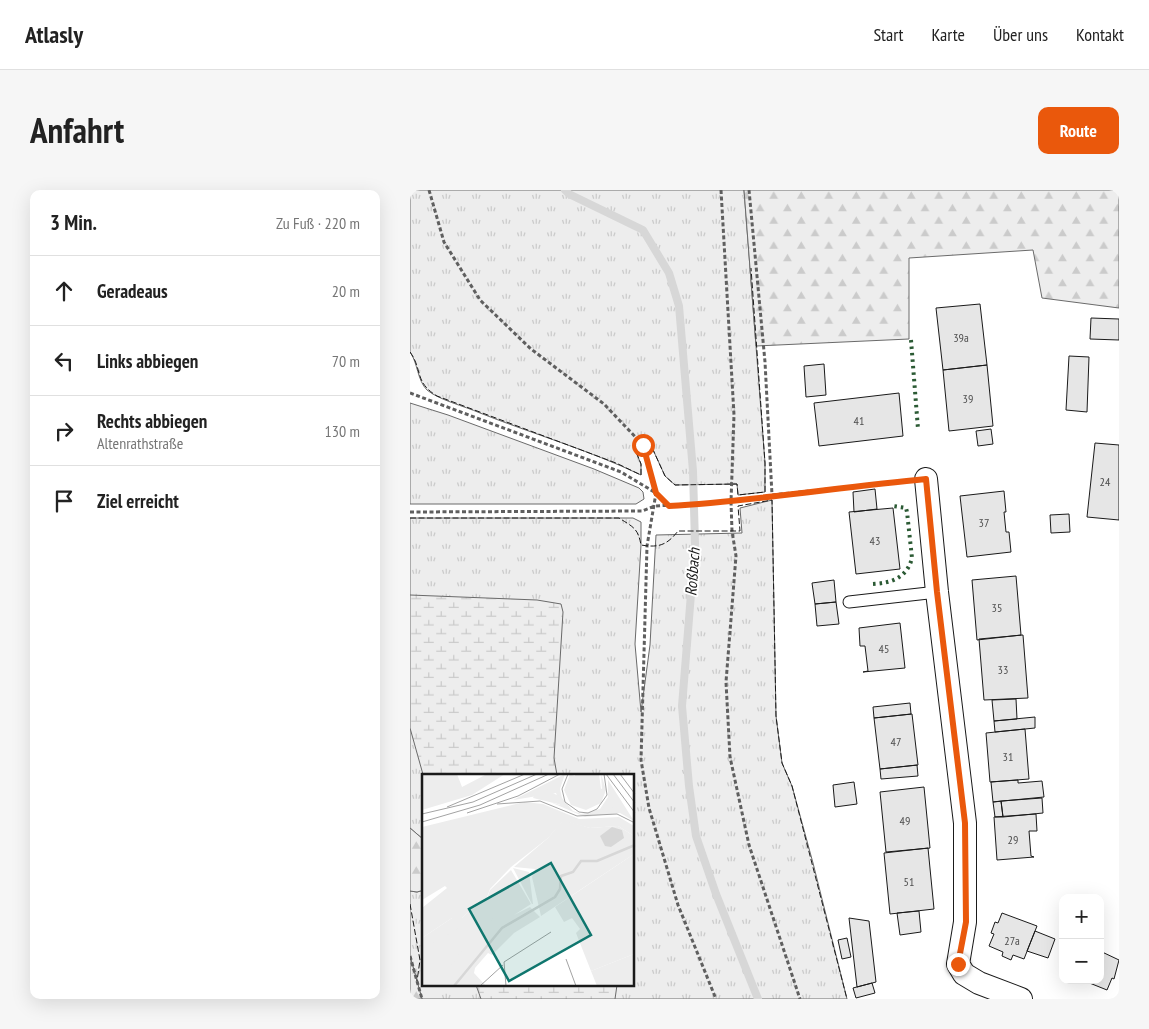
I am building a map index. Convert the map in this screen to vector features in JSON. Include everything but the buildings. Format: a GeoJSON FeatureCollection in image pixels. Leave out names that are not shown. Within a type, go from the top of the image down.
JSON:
{"type":"FeatureCollection","features":[{"type":"Feature","properties":{"kind":"street"},"geometry":{"type":"LineString","coordinates":[[926,479],[937,592],[965,823],[966,922],[958,964],[964,974],[982,991],[1021,999]]}},
{"type":"Feature","properties":{"kind":"lane"},"geometry":{"type":"LineString","coordinates":[[849,602],[937,592]]}},
{"type":"Feature","properties":{"kind":"path"},"geometry":{"type":"LineString","coordinates":[[429,190],[444,242],[480,300],[531,349],[604,404],[643,445],[656,493],[647,546],[641,760],[649,808],[675,896],[716,999]]}},
{"type":"Feature","properties":{"kind":"path"},"geometry":{"type":"LineString","coordinates":[[722,190],[734,415],[732,531],[736,556],[726,682],[730,757],[749,845],[800,999]]}},
{"type":"Feature","properties":{"kind":"path"},"geometry":{"type":"LineString","coordinates":[[749,190],[764,362],[772,496]]}},
{"type":"Feature","properties":{"kind":"path"},"geometry":{"type":"LineString","coordinates":[[410,393],[621,472],[656,493],[669,506]]}},
{"type":"Feature","properties":{"kind":"path"},"geometry":{"type":"LineString","coordinates":[[410,512],[642,511],[655,506],[732,502],[926,479]]}},
{"type":"Feature","properties":{"kind":"path"},"geometry":{"type":"LineString","coordinates":[[410,956],[412,970],[422,999]]}},
{"type":"Feature","properties":{"kind":"green space"},"geometry":{"type":"Polygon","coordinates":[[[410,190],[744,190],[765,463],[765,492],[738,495],[737,484],[675,485],[665,476],[649,441],[635,450],[641,464],[641,475],[581,450],[445,400],[427,390],[421,381],[410,352],[410,190]]]}},
{"type":"Feature","properties":{"kind":"green space"},"geometry":{"type":"Polygon","coordinates":[[[744,190],[1119,190],[1119,308],[1042,298],[1033,250],[909,258],[909,339],[756,346],[744,190]]]}},
{"type":"Feature","properties":{"kind":"green space"},"geometry":{"type":"Polygon","coordinates":[[[410,403],[448,415],[594,469],[639,488],[643,492],[644,499],[636,504],[410,504],[410,403]]]}},
{"type":"Feature","properties":{"kind":"green space"},"geometry":{"type":"Polygon","coordinates":[[[772,500],[776,716],[782,763],[792,786],[847,999],[422,999],[410,956],[410,891],[422,891],[422,986],[635,986],[635,774],[422,774],[422,838],[410,828],[410,518],[633,518],[641,522],[635,644],[641,712],[650,645],[656,535],[742,533],[740,508],[772,500]]]}},
{"type":"Feature","properties":{"kind":"green space"},"geometry":{"type":"Polygon","coordinates":[[[410,595],[537,600],[561,604],[563,612],[554,758],[557,774],[423,774],[410,728],[410,595]]]}},
{"type":"Feature","properties":{"kind":"green space"},"geometry":{"type":"Polygon","coordinates":[[[410,828],[422,838],[422,891],[410,891],[410,828]]]}},
{"type":"Feature","properties":{"kind":"green space"},"geometry":{"type":"Polygon","coordinates":[[[410,956],[422,999],[410,999],[410,956]]]}},
{"type":"Feature","properties":{"kind":"green space"},"geometry":{"type":"Polygon","coordinates":[[[476,986],[617,986],[615,999],[481,999],[476,986]]]}},
{"type":"Feature","properties":{"kind":"waterway","name":"Roßbach"},"geometry":{"type":"LineString","coordinates":[[565,190],[569,194],[643,230],[669,273],[679,306],[693,471],[695,544],[682,706],[689,786],[696,836],[716,894],[758,999]]}},
{"type":"Feature","properties":{"kind":"hedge"},"geometry":{"type":"LineString","coordinates":[[911,340],[918,429]]}},
{"type":"Feature","properties":{"kind":"hedge"},"geometry":{"type":"LineString","coordinates":[[873,584],[892,581],[902,575],[910,565],[912,558],[906,508],[893,506]]}},
{"type":"Feature","properties":{"kind":"fence"},"geometry":{"type":"LineString","coordinates":[[410,352],[425,386],[437,396],[616,463],[641,475],[641,464],[635,449],[649,441],[665,476],[675,485],[737,484],[738,495],[765,492],[765,463],[751,268]]}},
{"type":"Feature","properties":{"kind":"fence"},"geometry":{"type":"LineString","coordinates":[[410,518],[619,518],[634,528],[641,545],[658,546],[670,540],[678,531],[740,531],[738,506],[772,500],[776,716],[782,763],[792,786],[847,999]]}},
{"type":"Feature","properties":{"kind":"fence"},"geometry":{"type":"LineString","coordinates":[[410,904],[420,960],[417,981]]}},
{"type":"Feature","properties":{"kind":"route"},"geometry":{"type":"LineString","coordinates":[[643,445],[656,493],[669,506],[732,502],[852,486],[926,479],[937,592],[965,823],[966,922],[958,964]]}}]}
